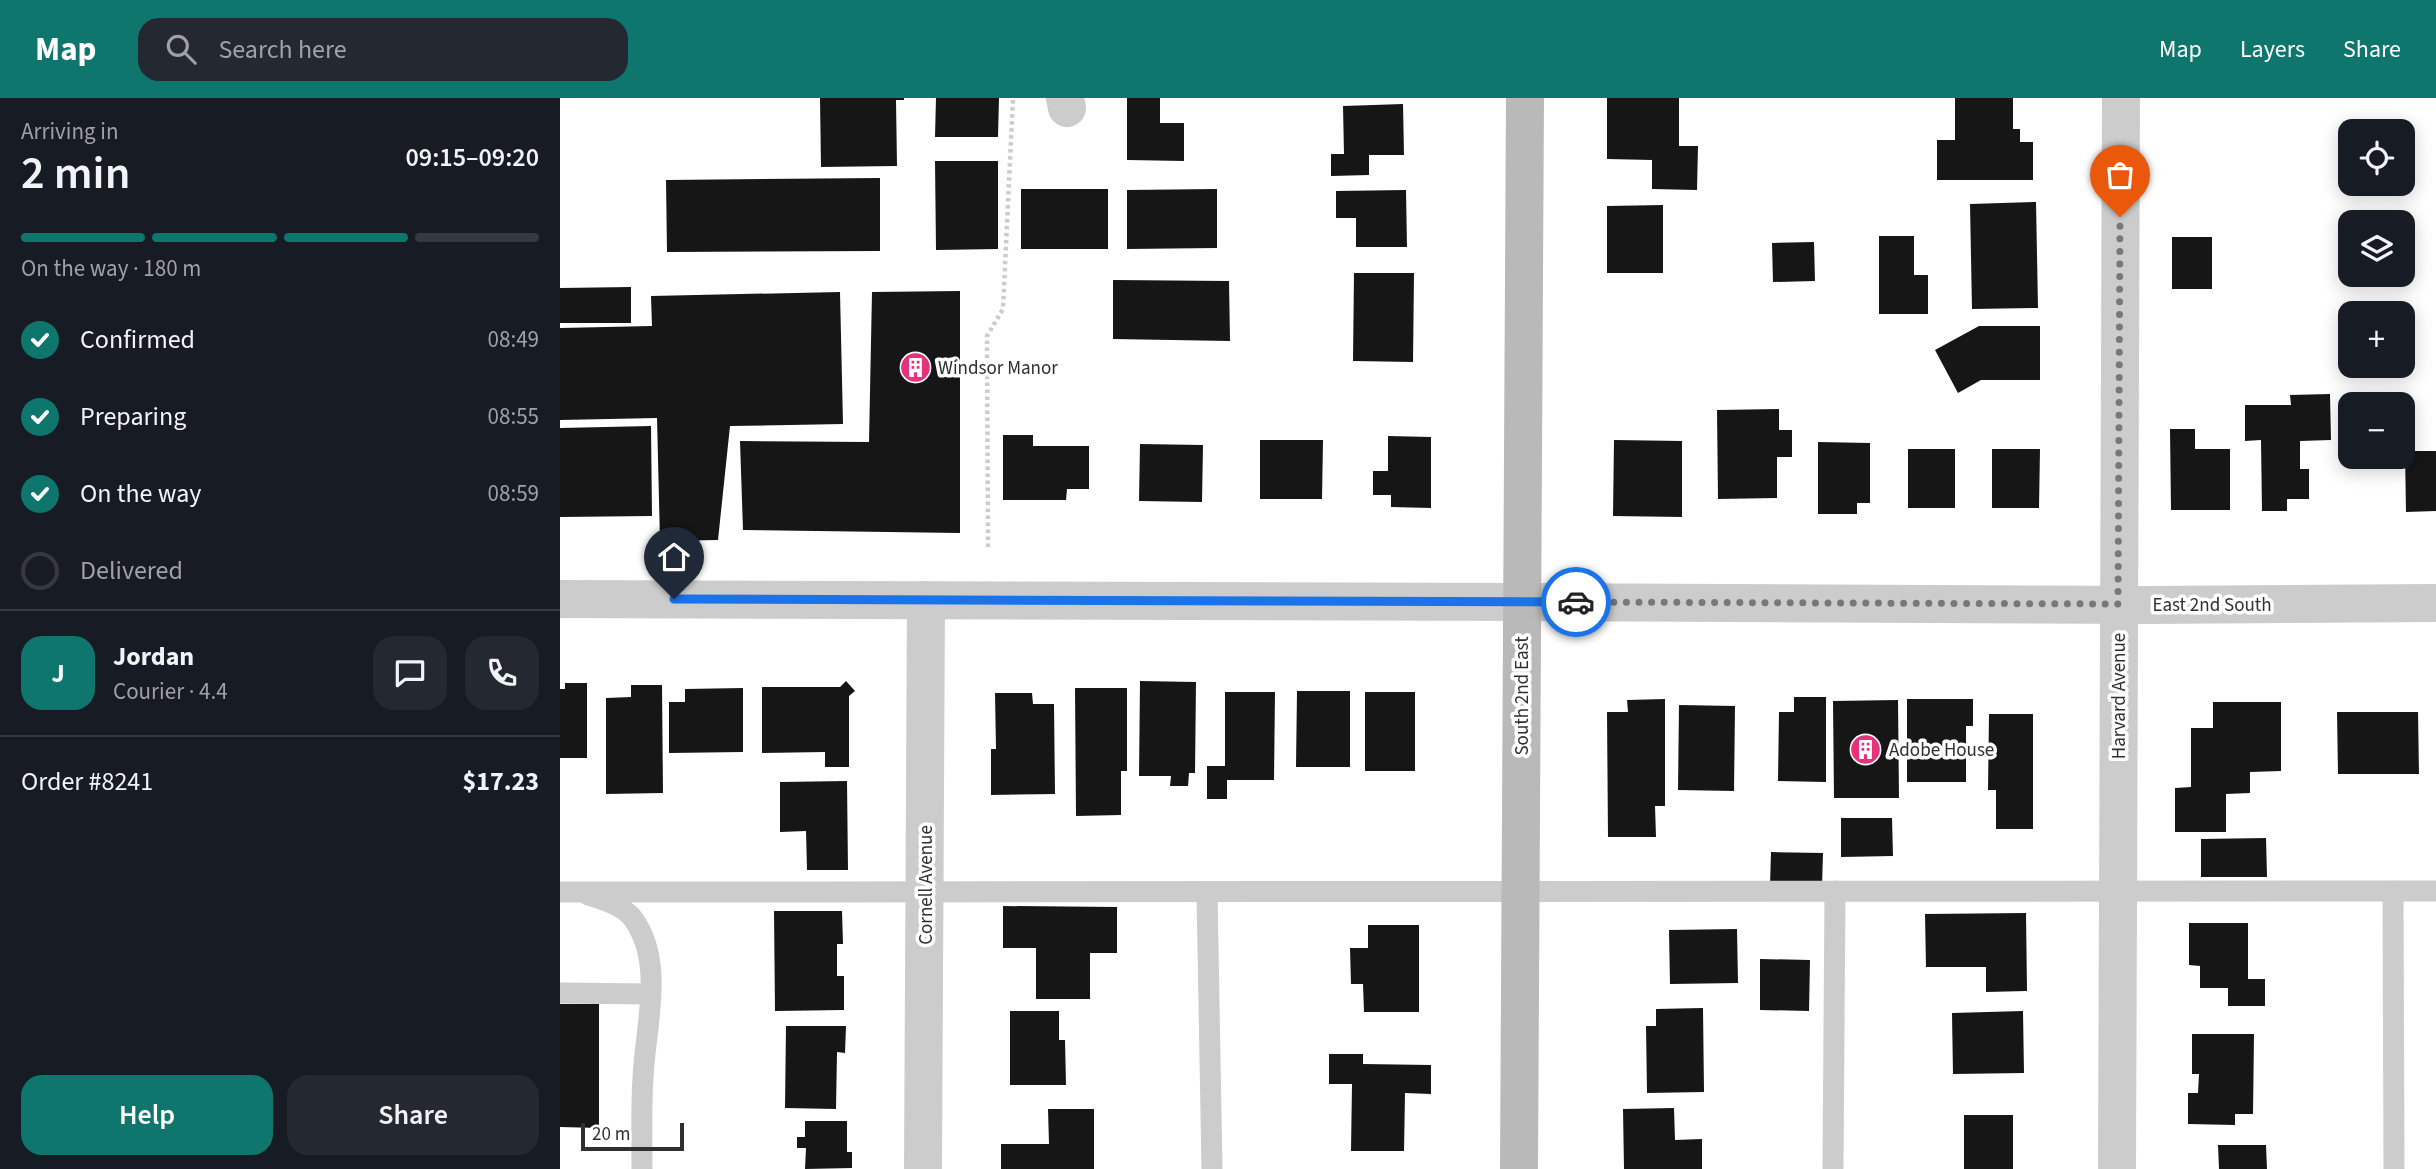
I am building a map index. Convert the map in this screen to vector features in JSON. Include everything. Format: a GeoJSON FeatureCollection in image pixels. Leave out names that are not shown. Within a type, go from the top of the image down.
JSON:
{"type":"FeatureCollection","features":[{"type":"Feature","properties":{"kind":"main road","name":"South 2nd East"},"geometry":{"type":"LineString","coordinates":[[1519,1169],[1525,98]]}},
{"type":"Feature","properties":{"kind":"street","name":"Harvard Avenue"},"geometry":{"type":"LineString","coordinates":[[2117,1169],[2121,98]]}},
{"type":"Feature","properties":{"kind":"street","name":"East 2nd South"},"geometry":{"type":"LineString","coordinates":[[560,599],[2436,603]]}},
{"type":"Feature","properties":{"kind":"street","name":"Cornell Avenue"},"geometry":{"type":"LineString","coordinates":[[923,1169],[926,600]]}},
{"type":"Feature","properties":{"kind":"lane"},"geometry":{"type":"LineString","coordinates":[[1833,1169],[1835,891]]}},
{"type":"Feature","properties":{"kind":"lane"},"geometry":{"type":"LineString","coordinates":[[2393,891],[2395,1169]]}},
{"type":"Feature","properties":{"kind":"lane"},"geometry":{"type":"LineString","coordinates":[[568,892],[2436,891]]}},
{"type":"Feature","properties":{"kind":"lane"},"geometry":{"type":"LineString","coordinates":[[568,892],[603,899],[633,917],[645,940],[650,964],[650,994],[643,1077],[642,1169]]}},
{"type":"Feature","properties":{"kind":"lane"},"geometry":{"type":"LineString","coordinates":[[1208,892],[1212,1169]]}},
{"type":"Feature","properties":{"kind":"lane"},"geometry":{"type":"LineString","coordinates":[[560,993],[650,994]]}},
{"type":"Feature","properties":{"kind":"path"},"geometry":{"type":"LineString","coordinates":[[988,547],[987,337],[1003,309],[1013,98]]}},
{"type":"Feature","properties":{"kind":"building"},"geometry":{"type":"Polygon","coordinates":[[[820,98],[904,98],[896,100],[897,166],[821,167],[820,98]]]}},
{"type":"Feature","properties":{"kind":"building"},"geometry":{"type":"Polygon","coordinates":[[[936,98],[999,98],[998,137],[935,137],[936,98]]]}},
{"type":"Feature","properties":{"kind":"building"},"geometry":{"type":"Polygon","coordinates":[[[1127,98],[1160,98],[1160,123],[1184,123],[1184,161],[1127,160],[1127,98]]]}},
{"type":"Feature","properties":{"kind":"building"},"geometry":{"type":"Polygon","coordinates":[[[1607,98],[1679,98],[1679,146],[1698,146],[1697,190],[1652,189],[1652,160],[1607,159],[1607,98]]]}},
{"type":"Feature","properties":{"kind":"building"},"geometry":{"type":"Polygon","coordinates":[[[1955,98],[2013,98],[2013,129],[2020,129],[2020,142],[2033,142],[2033,180],[1937,180],[1937,140],[1955,140],[1955,98]]]}},
{"type":"Feature","properties":{"kind":"building"},"geometry":{"type":"Polygon","coordinates":[[[1403,104],[1404,155],[1369,155],[1369,175],[1331,176],[1331,154],[1344,154],[1343,106],[1403,104]]]}},
{"type":"Feature","properties":{"kind":"building"},"geometry":{"type":"Polygon","coordinates":[[[935,161],[998,161],[998,249],[936,250],[935,161]]]}},
{"type":"Feature","properties":{"kind":"building"},"geometry":{"type":"Polygon","coordinates":[[[880,178],[880,251],[667,252],[666,180],[880,178]]]}},
{"type":"Feature","properties":{"kind":"building"},"geometry":{"type":"Polygon","coordinates":[[[1021,189],[1108,189],[1108,249],[1021,249],[1021,189]]]}},
{"type":"Feature","properties":{"kind":"building"},"geometry":{"type":"Polygon","coordinates":[[[1217,189],[1217,248],[1127,249],[1127,190],[1217,189]]]}},
{"type":"Feature","properties":{"kind":"building"},"geometry":{"type":"Polygon","coordinates":[[[1406,190],[1407,247],[1356,247],[1356,218],[1336,218],[1336,191],[1406,190]]]}},
{"type":"Feature","properties":{"kind":"building"},"geometry":{"type":"Polygon","coordinates":[[[2036,202],[2038,308],[1972,309],[1970,204],[2036,202]]]}},
{"type":"Feature","properties":{"kind":"building"},"geometry":{"type":"Polygon","coordinates":[[[1663,205],[1663,273],[1607,273],[1607,206],[1663,205]]]}},
{"type":"Feature","properties":{"kind":"building"},"geometry":{"type":"Polygon","coordinates":[[[1879,236],[1914,236],[1914,275],[1928,275],[1928,314],[1879,314],[1879,236]]]}},
{"type":"Feature","properties":{"kind":"building"},"geometry":{"type":"Polygon","coordinates":[[[2172,237],[2212,237],[2212,289],[2172,289],[2172,237]]]}},
{"type":"Feature","properties":{"kind":"building"},"geometry":{"type":"Polygon","coordinates":[[[1814,242],[1815,281],[1773,282],[1772,243],[1814,242]]]}},
{"type":"Feature","properties":{"kind":"building"},"geometry":{"type":"Polygon","coordinates":[[[1354,273],[1414,273],[1413,362],[1353,361],[1354,273]]]}},
{"type":"Feature","properties":{"kind":"building"},"geometry":{"type":"Polygon","coordinates":[[[1113,280],[1229,281],[1230,341],[1113,339],[1113,280]]]}},
{"type":"Feature","properties":{"kind":"building"},"geometry":{"type":"Polygon","coordinates":[[[631,287],[631,323],[560,323],[560,288],[631,287]]]}},
{"type":"Feature","properties":{"kind":"building","name":"Windsor Manor"},"geometry":{"type":"Polygon","coordinates":[[[960,291],[960,533],[743,530],[740,441],[869,442],[872,292],[960,291]]]}},
{"type":"Feature","properties":{"kind":"building"},"geometry":{"type":"Polygon","coordinates":[[[840,292],[843,424],[730,426],[718,540],[660,541],[657,418],[560,420],[560,328],[652,326],[651,296],[840,292]]]}},
{"type":"Feature","properties":{"kind":"building"},"geometry":{"type":"Polygon","coordinates":[[[1979,326],[2040,326],[2040,380],[1981,380],[1958,393],[1935,350],[1979,326]]]}},
{"type":"Feature","properties":{"kind":"building"},"geometry":{"type":"Polygon","coordinates":[[[2330,394],[2331,440],[2300,441],[2300,469],[2309,469],[2309,499],[2287,499],[2287,511],[2262,511],[2261,440],[2245,441],[2245,405],[2291,405],[2290,395],[2330,394]]]}},
{"type":"Feature","properties":{"kind":"building"},"geometry":{"type":"Polygon","coordinates":[[[1779,409],[1779,430],[1792,430],[1792,457],[1777,457],[1777,498],[1718,499],[1717,410],[1779,409]]]}},
{"type":"Feature","properties":{"kind":"building"},"geometry":{"type":"Polygon","coordinates":[[[651,426],[652,516],[560,517],[560,428],[651,426]]]}},
{"type":"Feature","properties":{"kind":"building"},"geometry":{"type":"Polygon","coordinates":[[[2170,429],[2195,429],[2195,449],[2230,449],[2230,510],[2171,510],[2170,429]]]}},
{"type":"Feature","properties":{"kind":"building"},"geometry":{"type":"Polygon","coordinates":[[[1003,435],[1033,435],[1033,446],[1089,446],[1089,489],[1067,489],[1066,500],[1003,500],[1003,435]]]}},
{"type":"Feature","properties":{"kind":"building"},"geometry":{"type":"Polygon","coordinates":[[[1388,436],[1431,437],[1431,508],[1391,507],[1391,495],[1373,495],[1373,471],[1388,471],[1388,436]]]}},
{"type":"Feature","properties":{"kind":"building"},"geometry":{"type":"Polygon","coordinates":[[[1260,440],[1323,440],[1322,499],[1260,499],[1260,440]]]}},
{"type":"Feature","properties":{"kind":"building"},"geometry":{"type":"Polygon","coordinates":[[[1614,440],[1682,441],[1682,517],[1613,516],[1614,440]]]}},
{"type":"Feature","properties":{"kind":"building"},"geometry":{"type":"Polygon","coordinates":[[[1818,442],[1870,443],[1870,503],[1857,503],[1857,514],[1818,514],[1818,442]]]}},
{"type":"Feature","properties":{"kind":"building"},"geometry":{"type":"Polygon","coordinates":[[[1140,444],[1203,445],[1202,502],[1139,501],[1140,444]]]}},
{"type":"Feature","properties":{"kind":"building"},"geometry":{"type":"Polygon","coordinates":[[[1908,449],[1955,449],[1955,508],[1908,508],[1908,449]]]}},
{"type":"Feature","properties":{"kind":"building"},"geometry":{"type":"Polygon","coordinates":[[[1992,449],[2040,449],[2039,508],[1992,508],[1992,449]]]}},
{"type":"Feature","properties":{"kind":"building"},"geometry":{"type":"Polygon","coordinates":[[[2415,451],[2436,451],[2436,511],[2406,512],[2405,469],[2415,469],[2415,451]]]}},
{"type":"Feature","properties":{"kind":"building"},"geometry":{"type":"Polygon","coordinates":[[[846,681],[855,691],[849,696],[849,767],[825,767],[825,752],[762,753],[762,687],[840,687],[846,681]]]}},
{"type":"Feature","properties":{"kind":"building"},"geometry":{"type":"Polygon","coordinates":[[[1140,681],[1196,682],[1195,773],[1189,773],[1188,786],[1170,786],[1171,776],[1139,776],[1140,681]]]}},
{"type":"Feature","properties":{"kind":"building"},"geometry":{"type":"Polygon","coordinates":[[[565,683],[587,683],[587,758],[560,758],[560,689],[565,689],[565,683]]]}},
{"type":"Feature","properties":{"kind":"building"},"geometry":{"type":"Polygon","coordinates":[[[631,685],[662,685],[663,793],[606,794],[606,698],[631,697],[631,685]]]}},
{"type":"Feature","properties":{"kind":"building"},"geometry":{"type":"Polygon","coordinates":[[[743,688],[743,752],[669,753],[669,702],[685,702],[685,689],[743,688]]]}},
{"type":"Feature","properties":{"kind":"building"},"geometry":{"type":"Polygon","coordinates":[[[1075,688],[1127,688],[1127,771],[1121,771],[1121,815],[1076,816],[1075,688]]]}},
{"type":"Feature","properties":{"kind":"building"},"geometry":{"type":"Polygon","coordinates":[[[1297,691],[1350,691],[1350,767],[1296,767],[1297,691]]]}},
{"type":"Feature","properties":{"kind":"building"},"geometry":{"type":"Polygon","coordinates":[[[1225,692],[1275,692],[1274,780],[1227,780],[1227,799],[1207,799],[1207,766],[1225,766],[1225,692]]]}},
{"type":"Feature","properties":{"kind":"building"},"geometry":{"type":"Polygon","coordinates":[[[1365,692],[1415,692],[1415,771],[1365,771],[1365,692]]]}},
{"type":"Feature","properties":{"kind":"building"},"geometry":{"type":"Polygon","coordinates":[[[995,693],[1032,693],[1033,704],[1054,704],[1055,794],[991,795],[991,749],[996,749],[995,693]]]}},
{"type":"Feature","properties":{"kind":"building"},"geometry":{"type":"Polygon","coordinates":[[[1794,697],[1826,697],[1826,782],[1778,781],[1779,712],[1794,712],[1794,697]]]}},
{"type":"Feature","properties":{"kind":"building"},"geometry":{"type":"Polygon","coordinates":[[[1665,699],[1665,806],[1655,806],[1656,837],[1608,837],[1607,712],[1628,712],[1627,700],[1665,699]]]}},
{"type":"Feature","properties":{"kind":"building"},"geometry":{"type":"Polygon","coordinates":[[[1907,699],[1973,699],[1973,726],[1966,726],[1966,782],[1907,782],[1907,699]]]}},
{"type":"Feature","properties":{"kind":"building","name":"Adobe House"},"geometry":{"type":"Polygon","coordinates":[[[1898,700],[1899,798],[1834,798],[1833,701],[1898,700]]]}},
{"type":"Feature","properties":{"kind":"building"},"geometry":{"type":"Polygon","coordinates":[[[2213,702],[2281,702],[2281,771],[2250,772],[2250,793],[2226,794],[2226,832],[2175,832],[2175,788],[2191,787],[2191,728],[2213,728],[2213,702]]]}},
{"type":"Feature","properties":{"kind":"building"},"geometry":{"type":"Polygon","coordinates":[[[1679,705],[1735,706],[1734,791],[1678,790],[1679,705]]]}},
{"type":"Feature","properties":{"kind":"building"},"geometry":{"type":"Polygon","coordinates":[[[2337,712],[2418,712],[2419,774],[2338,774],[2337,712]]]}},
{"type":"Feature","properties":{"kind":"building"},"geometry":{"type":"Polygon","coordinates":[[[1989,714],[2033,714],[2033,829],[1996,829],[1996,790],[1988,790],[1989,714]]]}},
{"type":"Feature","properties":{"kind":"building"},"geometry":{"type":"Polygon","coordinates":[[[847,781],[848,870],[807,870],[806,831],[780,832],[780,782],[847,781]]]}},
{"type":"Feature","properties":{"kind":"building"},"geometry":{"type":"Polygon","coordinates":[[[1841,818],[1892,818],[1893,856],[1841,857],[1841,818]]]}},
{"type":"Feature","properties":{"kind":"building"},"geometry":{"type":"Polygon","coordinates":[[[2266,838],[2267,877],[2201,877],[2201,839],[2266,838]]]}},
{"type":"Feature","properties":{"kind":"building"},"geometry":{"type":"Polygon","coordinates":[[[1771,852],[1823,853],[1822,887],[1770,886],[1771,852]]]}},
{"type":"Feature","properties":{"kind":"building"},"geometry":{"type":"Polygon","coordinates":[[[1003,906],[1117,907],[1117,953],[1090,953],[1090,999],[1036,999],[1036,948],[1003,948],[1003,906]]]}},
{"type":"Feature","properties":{"kind":"building"},"geometry":{"type":"Polygon","coordinates":[[[774,911],[842,911],[843,944],[837,944],[837,976],[844,976],[844,1010],[775,1011],[774,911]]]}},
{"type":"Feature","properties":{"kind":"building"},"geometry":{"type":"Polygon","coordinates":[[[2026,913],[2027,991],[1986,992],[1986,967],[1926,967],[1925,914],[2026,913]]]}},
{"type":"Feature","properties":{"kind":"building"},"geometry":{"type":"Polygon","coordinates":[[[2189,923],[2248,923],[2248,979],[2265,979],[2265,1006],[2228,1006],[2228,988],[2200,988],[2200,966],[2189,965],[2189,923]]]}},
{"type":"Feature","properties":{"kind":"building"},"geometry":{"type":"Polygon","coordinates":[[[1368,925],[1419,925],[1419,1012],[1364,1012],[1363,984],[1351,984],[1350,948],[1368,948],[1368,925]]]}},
{"type":"Feature","properties":{"kind":"building"},"geometry":{"type":"Polygon","coordinates":[[[1737,929],[1738,983],[1670,984],[1669,930],[1737,929]]]}},
{"type":"Feature","properties":{"kind":"building"},"geometry":{"type":"Polygon","coordinates":[[[1760,959],[1810,960],[1809,1011],[1760,1010],[1760,959]]]}},
{"type":"Feature","properties":{"kind":"building"},"geometry":{"type":"Polygon","coordinates":[[[560,1004],[599,1004],[599,1128],[560,1127],[560,1004]]]}},
{"type":"Feature","properties":{"kind":"building"},"geometry":{"type":"Polygon","coordinates":[[[1703,1008],[1704,1092],[1647,1093],[1646,1026],[1656,1026],[1656,1009],[1703,1008]]]}},
{"type":"Feature","properties":{"kind":"building"},"geometry":{"type":"Polygon","coordinates":[[[1010,1011],[1059,1011],[1059,1040],[1065,1040],[1066,1085],[1010,1085],[1010,1011]]]}},
{"type":"Feature","properties":{"kind":"building"},"geometry":{"type":"Polygon","coordinates":[[[2023,1011],[2024,1073],[1953,1074],[1952,1013],[2023,1011]]]}},
{"type":"Feature","properties":{"kind":"building"},"geometry":{"type":"Polygon","coordinates":[[[786,1026],[846,1026],[845,1053],[837,1052],[836,1109],[785,1108],[786,1026]]]}},
{"type":"Feature","properties":{"kind":"building"},"geometry":{"type":"Polygon","coordinates":[[[2192,1034],[2254,1034],[2253,1114],[2235,1114],[2235,1125],[2188,1124],[2188,1093],[2198,1093],[2199,1074],[2192,1074],[2192,1034]]]}},
{"type":"Feature","properties":{"kind":"building"},"geometry":{"type":"Polygon","coordinates":[[[1329,1054],[1363,1054],[1363,1064],[1431,1065],[1431,1094],[1405,1093],[1404,1151],[1351,1151],[1352,1084],[1329,1084],[1329,1054]]]}},
{"type":"Feature","properties":{"kind":"building"},"geometry":{"type":"Polygon","coordinates":[[[1674,1108],[1675,1140],[1702,1139],[1702,1169],[1624,1169],[1623,1109],[1674,1108]]]}},
{"type":"Feature","properties":{"kind":"building"},"geometry":{"type":"Polygon","coordinates":[[[1048,1109],[1094,1109],[1094,1169],[1001,1169],[1001,1144],[1049,1144],[1048,1109]]]}},
{"type":"Feature","properties":{"kind":"building"},"geometry":{"type":"Polygon","coordinates":[[[1964,1115],[2013,1115],[2013,1169],[1964,1169],[1964,1115]]]}},
{"type":"Feature","properties":{"kind":"building"},"geometry":{"type":"Polygon","coordinates":[[[805,1121],[847,1121],[847,1152],[852,1152],[852,1168],[805,1169],[806,1148],[797,1148],[797,1137],[805,1137],[805,1121]]]}},
{"type":"Feature","properties":{"kind":"building"},"geometry":{"type":"Polygon","coordinates":[[[2218,1145],[2266,1145],[2267,1169],[2219,1169],[2218,1145]]]}},
{"type":"Feature","properties":{"kind":"way so far"},"geometry":{"type":"LineString","coordinates":[[1576,602],[2118,604],[2120,217]]}},
{"type":"Feature","properties":{"kind":"place","name":"Windsor Manor"},"geometry":{"type":"Point","coordinates":[915,367]}},
{"type":"Feature","properties":{"kind":"place","name":"Adobe House"},"geometry":{"type":"Point","coordinates":[1866,749]}},
{"type":"Feature","properties":{"kind":"route"},"geometry":{"type":"LineString","coordinates":[[674,599],[1576,602]]}}]}
